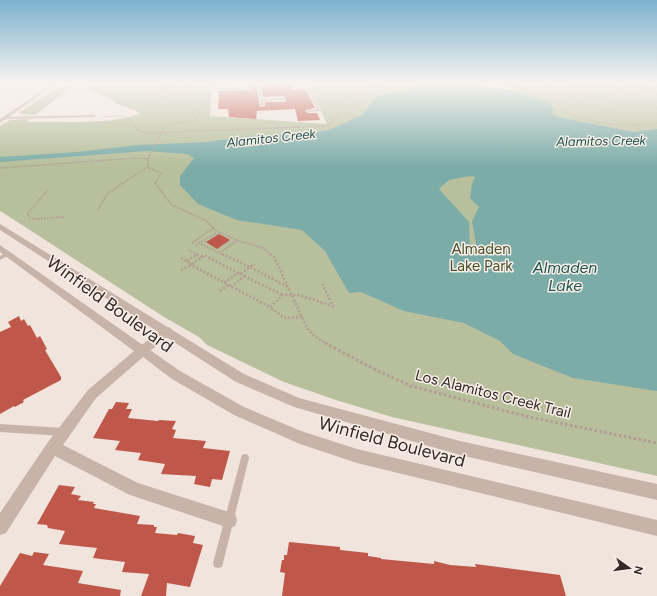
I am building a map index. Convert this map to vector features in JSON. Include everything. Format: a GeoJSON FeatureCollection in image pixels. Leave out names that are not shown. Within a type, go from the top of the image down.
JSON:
{"type":"FeatureCollection","features":[{"type":"Feature","properties":{"kind":"street"},"geometry":{"type":"LineString","coordinates":[[1,119],[14,111]]}},
{"type":"Feature","properties":{"kind":"street","name":"Winfield Boulevard"},"geometry":{"type":"LineString","coordinates":[[0,226],[240,378],[298,403],[460,448],[657,492]]}},
{"type":"Feature","properties":{"kind":"street","name":"Winfield Boulevard"},"geometry":{"type":"LineString","coordinates":[[2,253],[176,375],[239,411],[300,437],[357,456],[657,528]]}},
{"type":"Feature","properties":{"kind":"street"},"geometry":{"type":"LineString","coordinates":[[0,527],[53,447],[92,394],[167,331]]}},
{"type":"Feature","properties":{"kind":"street"},"geometry":{"type":"LineString","coordinates":[[53,447],[136,490],[229,520]]}},
{"type":"Feature","properties":{"kind":"lane"},"geometry":{"type":"LineString","coordinates":[[1,119],[94,116]]}},
{"type":"Feature","properties":{"kind":"lane"},"geometry":{"type":"LineString","coordinates":[[0,428],[64,432]]}},
{"type":"Feature","properties":{"kind":"lane"},"geometry":{"type":"LineString","coordinates":[[218,563],[245,458]]}},
{"type":"Feature","properties":{"kind":"path"},"geometry":{"type":"LineString","coordinates":[[98,210],[107,194],[147,167],[149,158],[158,137],[165,126],[195,120],[200,113],[196,111]]}},
{"type":"Feature","properties":{"kind":"path"},"geometry":{"type":"LineString","coordinates":[[94,116],[122,116],[130,119],[137,130],[146,133],[160,134],[326,126],[336,121],[338,111]]}},
{"type":"Feature","properties":{"kind":"path"},"geometry":{"type":"LineString","coordinates":[[567,111],[590,120],[633,126],[657,123]]}},
{"type":"Feature","properties":{"kind":"path"},"geometry":{"type":"LineString","coordinates":[[0,168],[149,158]]}},
{"type":"Feature","properties":{"kind":"path","name":"Los Alamitos Creek Trail"},"geometry":{"type":"LineString","coordinates":[[147,167],[161,173],[155,184],[164,193],[172,205],[205,220],[218,232],[269,251],[278,263],[306,328],[314,336],[380,372],[411,386],[441,395],[529,417],[657,444]]}},
{"type":"Feature","properties":{"kind":"path"},"geometry":{"type":"LineString","coordinates":[[48,190],[46,195],[30,208],[27,214],[30,218],[38,219],[64,217]]}},
{"type":"Feature","properties":{"kind":"path"},"geometry":{"type":"LineString","coordinates":[[192,243],[213,228]]}},
{"type":"Feature","properties":{"kind":"path"},"geometry":{"type":"LineString","coordinates":[[196,245],[218,232]]}},
{"type":"Feature","properties":{"kind":"path"},"geometry":{"type":"LineString","coordinates":[[220,253],[237,240]]}},
{"type":"Feature","properties":{"kind":"path"},"geometry":{"type":"LineString","coordinates":[[199,243],[288,287]]}},
{"type":"Feature","properties":{"kind":"path"},"geometry":{"type":"LineString","coordinates":[[188,250],[202,257]]}},
{"type":"Feature","properties":{"kind":"path"},"geometry":{"type":"LineString","coordinates":[[187,261],[196,254]]}},
{"type":"Feature","properties":{"kind":"path"},"geometry":{"type":"LineString","coordinates":[[181,270],[204,255],[283,296],[298,295],[333,306],[320,284]]}},
{"type":"Feature","properties":{"kind":"path"},"geometry":{"type":"LineString","coordinates":[[181,258],[270,307],[284,318],[302,318]]}},
{"type":"Feature","properties":{"kind":"path"},"geometry":{"type":"LineString","coordinates":[[220,291],[230,286],[255,264]]}},
{"type":"Feature","properties":{"kind":"path"},"geometry":{"type":"LineString","coordinates":[[224,283],[238,273]]}},
{"type":"Feature","properties":{"kind":"path"},"geometry":{"type":"LineString","coordinates":[[270,307],[283,296]]}},
{"type":"Feature","properties":{"kind":"green space"},"geometry":{"type":"Polygon","coordinates":[[[41,111],[35,115],[21,114],[20,112],[41,111]]]}},
{"type":"Feature","properties":{"kind":"green space","name":"Almaden Lake Park"},"geometry":{"type":"Polygon","coordinates":[[[136,111],[210,111],[210,116],[327,124],[321,111],[657,111],[657,476],[392,417],[284,382],[207,345],[199,337],[164,317],[0,211],[0,126],[10,120],[29,119],[27,122],[84,122],[114,120],[139,114],[136,111]]]}},
{"type":"Feature","properties":{"kind":"water","name":"Almaden Lake"},"geometry":{"type":"Polygon","coordinates":[[[365,111],[553,111],[551,113],[558,117],[633,132],[657,129],[657,391],[573,378],[513,354],[500,341],[464,323],[404,311],[361,292],[349,293],[325,251],[302,230],[237,220],[198,204],[180,185],[180,176],[194,158],[188,154],[147,151],[0,162],[0,157],[77,152],[138,145],[206,142],[259,135],[309,134],[329,130],[362,115],[365,111]],[[470,176],[449,180],[439,189],[469,222],[470,247],[477,250],[472,221],[479,207],[470,198],[472,184],[475,177],[470,176]]]}},
{"type":"Feature","properties":{"kind":"building"},"geometry":{"type":"Polygon","coordinates":[[[228,111],[261,111],[257,111],[256,119],[229,117],[228,111]]]}},
{"type":"Feature","properties":{"kind":"building"},"geometry":{"type":"Polygon","coordinates":[[[295,111],[317,113],[320,120],[298,121],[295,111]]]}},
{"type":"Feature","properties":{"kind":"building"},"geometry":{"type":"Polygon","coordinates":[[[219,234],[230,240],[217,249],[206,242],[219,234]]]}},
{"type":"Feature","properties":{"kind":"building"},"geometry":{"type":"Polygon","coordinates":[[[19,316],[21,321],[24,319],[28,326],[30,325],[37,338],[40,336],[47,349],[45,350],[61,377],[61,380],[23,400],[24,402],[0,414],[0,332],[11,327],[8,322],[19,316]]]}},
{"type":"Feature","properties":{"kind":"building"},"geometry":{"type":"Polygon","coordinates":[[[116,402],[129,403],[126,409],[132,409],[128,418],[176,421],[172,429],[176,430],[173,438],[206,441],[203,448],[230,451],[222,480],[212,479],[210,487],[194,484],[196,476],[161,474],[165,464],[138,460],[141,453],[115,450],[120,441],[93,438],[109,409],[112,409],[116,402]]]}},
{"type":"Feature","properties":{"kind":"building"},"geometry":{"type":"Polygon","coordinates":[[[59,485],[75,487],[71,494],[81,496],[78,500],[94,502],[93,504],[96,504],[94,508],[140,516],[137,524],[154,525],[154,527],[157,527],[155,533],[177,535],[178,533],[195,536],[193,543],[203,545],[190,587],[167,583],[166,596],[141,596],[149,574],[122,572],[125,562],[93,558],[97,548],[59,544],[65,531],[48,528],[47,525],[37,524],[59,485]]]}},
{"type":"Feature","properties":{"kind":"building"},"geometry":{"type":"Polygon","coordinates":[[[289,542],[340,547],[340,550],[368,553],[368,556],[381,559],[434,564],[434,561],[450,565],[476,567],[475,564],[560,575],[566,596],[282,596],[285,573],[280,572],[284,555],[287,555],[289,542]]]}},
{"type":"Feature","properties":{"kind":"building"},"geometry":{"type":"Polygon","coordinates":[[[34,552],[49,554],[43,565],[83,571],[78,583],[121,590],[120,596],[0,596],[0,586],[20,553],[32,556],[34,552]]]}},
{"type":"Feature","properties":{"kind":"water label","name":"Alamitos Creek"},"geometry":{"type":"Point","coordinates":[271,138]}},
{"type":"Feature","properties":{"kind":"water label","name":"Alamitos Creek"},"geometry":{"type":"Point","coordinates":[601,141]}}]}
